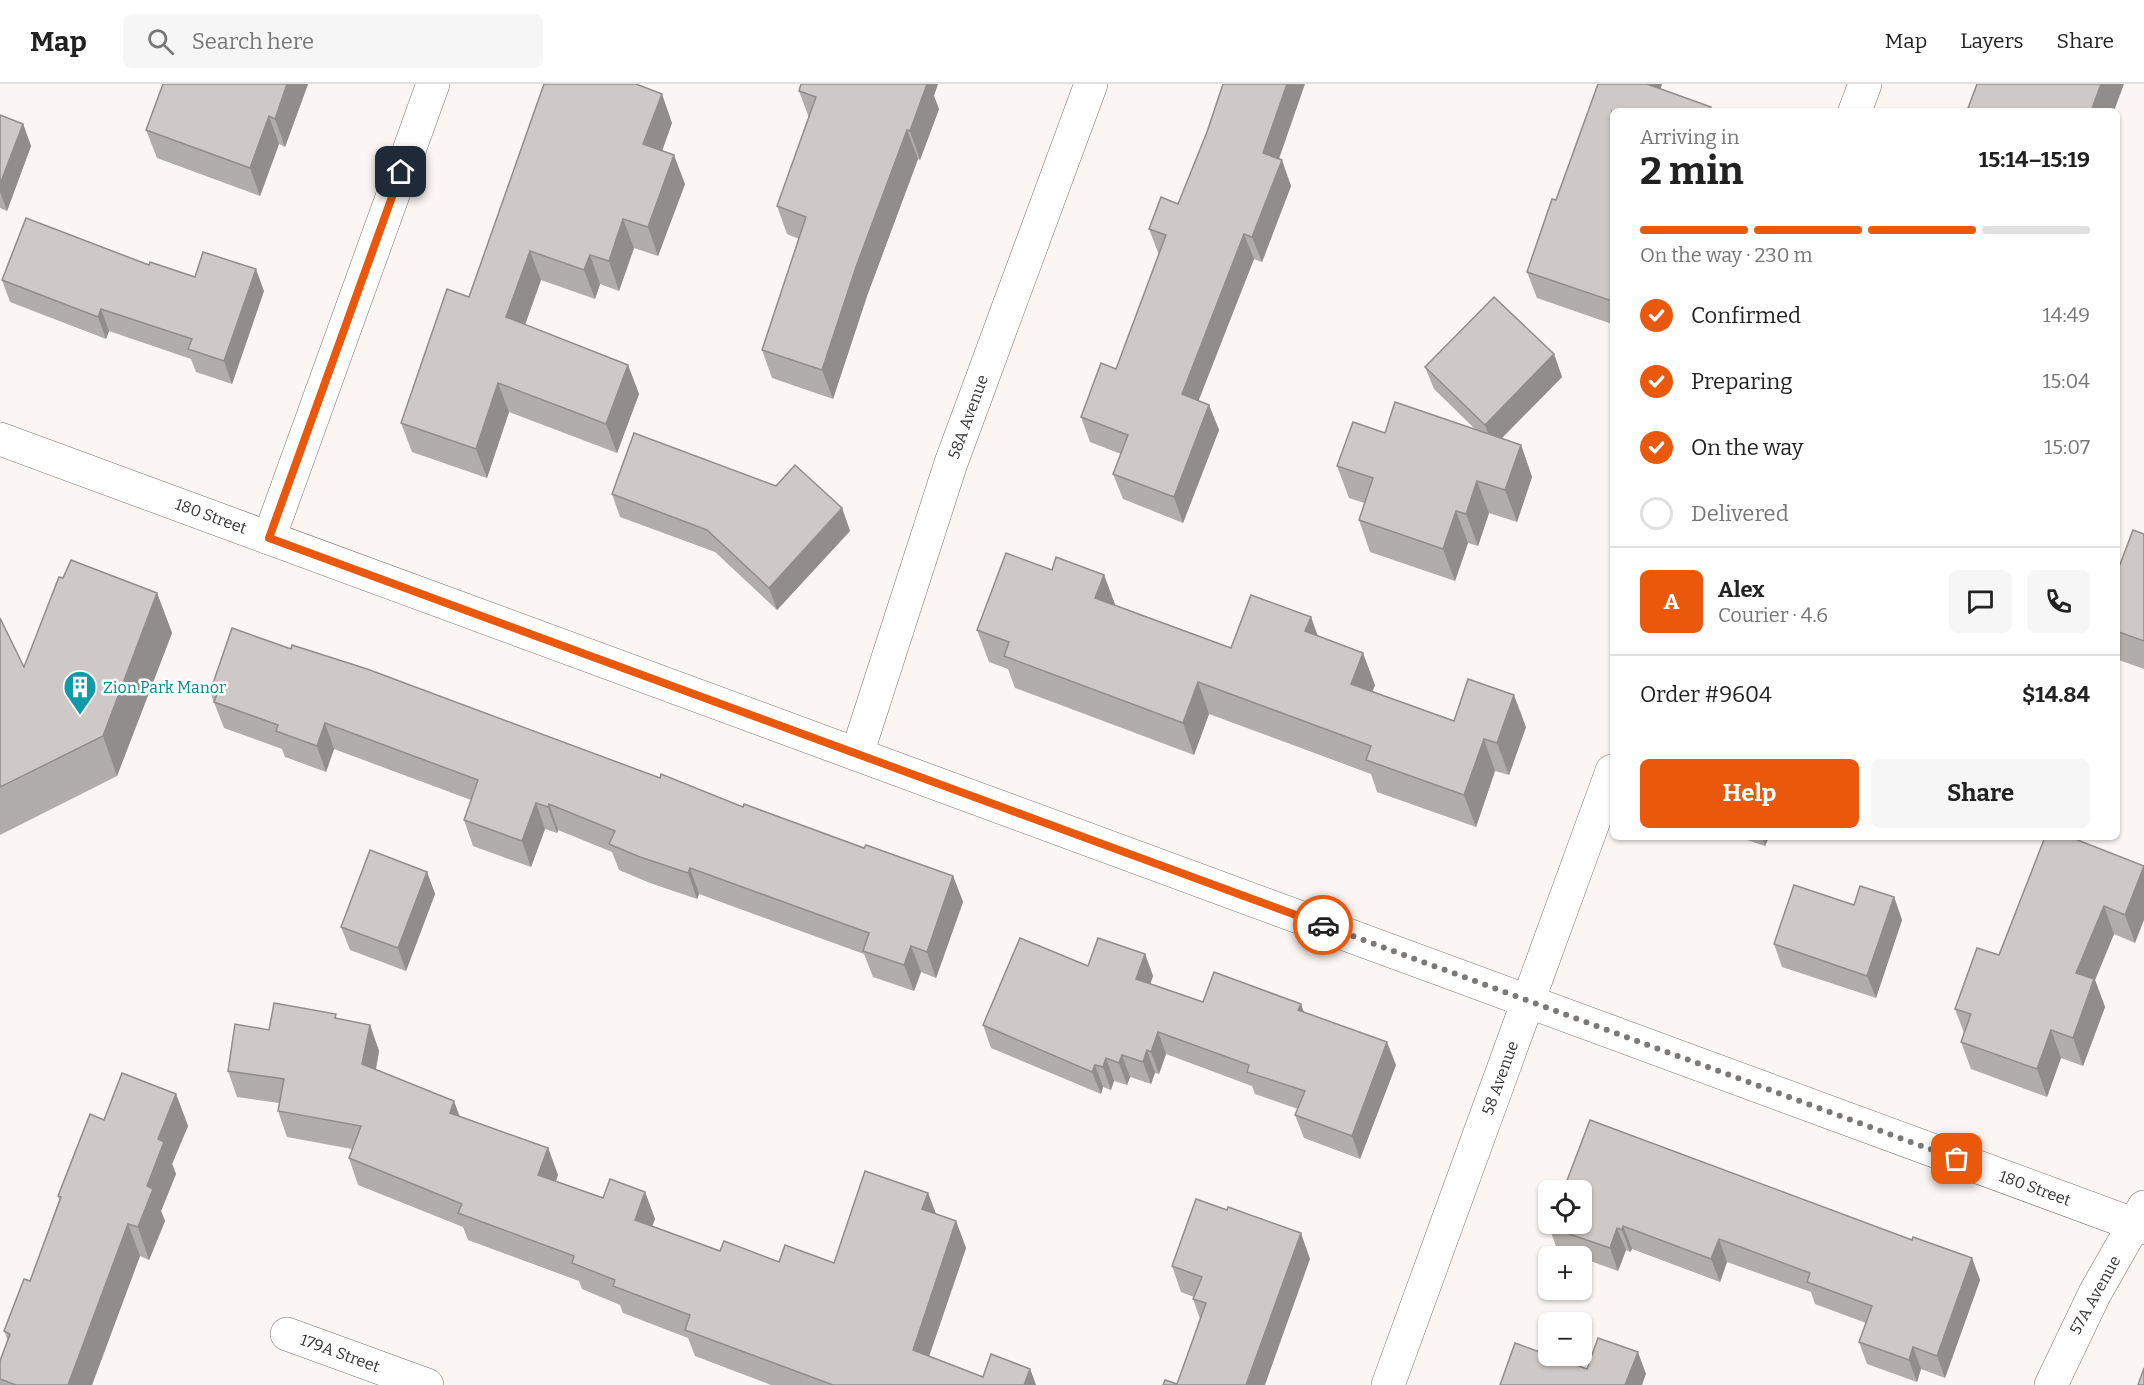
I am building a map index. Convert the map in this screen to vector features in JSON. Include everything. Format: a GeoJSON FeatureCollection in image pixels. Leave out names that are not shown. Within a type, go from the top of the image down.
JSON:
{"type":"FeatureCollection","features":[{"type":"Feature","properties":{"kind":"street"},"geometry":{"type":"LineString","coordinates":[[269,538],[433,84]]}},
{"type":"Feature","properties":{"kind":"street","name":"58A Avenue"},"geometry":{"type":"LineString","coordinates":[[857,754],[951,463],[1091,84]]}},
{"type":"Feature","properties":{"kind":"street"},"geometry":{"type":"LineString","coordinates":[[1856,108],[1865,84]]}},
{"type":"Feature","properties":{"kind":"street","name":"180 Street"},"geometry":{"type":"LineString","coordinates":[[0,439],[1528,1000],[2141,1220]]}},
{"type":"Feature","properties":{"kind":"street","name":"58 Avenue"},"geometry":{"type":"LineString","coordinates":[[1388,1385],[1610,776]]}},
{"type":"Feature","properties":{"kind":"street","name":"57A Avenue"},"geometry":{"type":"LineString","coordinates":[[2051,1385],[2090,1302],[2141,1220]]}},
{"type":"Feature","properties":{"kind":"street","name":"179A Street"},"geometry":{"type":"LineString","coordinates":[[287,1334],[427,1385]]}},
{"type":"Feature","properties":{"kind":"building"},"geometry":{"type":"Polygon","coordinates":[[[163,84],[287,84],[275,119],[269,116],[250,168],[146,130],[163,84]]]}},
{"type":"Feature","properties":{"kind":"building"},"geometry":{"type":"Polygon","coordinates":[[[544,84],[636,84],[662,94],[643,144],[674,155],[648,227],[623,219],[609,261],[590,255],[584,270],[530,251],[506,317],[628,365],[606,424],[498,383],[476,449],[401,423],[447,289],[469,297],[544,84]]]}},
{"type":"Feature","properties":{"kind":"building"},"geometry":{"type":"Polygon","coordinates":[[[801,84],[927,84],[910,131],[907,130],[856,267],[822,370],[762,350],[806,217],[777,206],[816,97],[799,91],[801,84]]]}},
{"type":"Feature","properties":{"kind":"building"},"geometry":{"type":"Polygon","coordinates":[[[1223,84],[1287,84],[1263,153],[1282,160],[1252,237],[1244,234],[1182,394],[1209,405],[1174,497],[1113,474],[1128,435],[1081,417],[1101,363],[1116,369],[1166,235],[1149,229],[1161,197],[1178,204],[1207,132],[1223,84]]]}},
{"type":"Feature","properties":{"kind":"building"},"geometry":{"type":"Polygon","coordinates":[[[1598,84],[1647,84],[1711,107],[1610,108],[1610,300],[1527,272],[1552,199],[1556,200],[1598,84]]]}},
{"type":"Feature","properties":{"kind":"building"},"geometry":{"type":"Polygon","coordinates":[[[1977,84],[2101,84],[2092,108],[1968,108],[1977,84]]]}},
{"type":"Feature","properties":{"kind":"building"},"geometry":{"type":"Polygon","coordinates":[[[0,115],[23,124],[0,184],[0,115]]]}},
{"type":"Feature","properties":{"kind":"building"},"geometry":{"type":"Polygon","coordinates":[[[26,218],[149,265],[150,262],[195,277],[203,252],[256,269],[224,361],[188,349],[192,339],[101,309],[98,317],[2,280],[26,218]]]}},
{"type":"Feature","properties":{"kind":"building"},"geometry":{"type":"Polygon","coordinates":[[[1494,297],[1554,354],[1485,425],[1425,367],[1494,297]]]}},
{"type":"Feature","properties":{"kind":"building"},"geometry":{"type":"Polygon","coordinates":[[[1395,402],[1521,445],[1505,490],[1477,481],[1466,514],[1456,511],[1443,549],[1359,520],[1373,478],[1337,466],[1353,422],[1385,433],[1395,402]]]}},
{"type":"Feature","properties":{"kind":"building"},"geometry":{"type":"Polygon","coordinates":[[[634,433],[776,486],[795,465],[842,508],[769,588],[707,530],[612,494],[634,433]]]}},
{"type":"Feature","properties":{"kind":"building"},"geometry":{"type":"Polygon","coordinates":[[[2133,530],[2144,534],[2144,641],[2120,632],[2120,564],[2133,530]]]}},
{"type":"Feature","properties":{"kind":"building"},"geometry":{"type":"Polygon","coordinates":[[[1006,553],[1052,570],[1056,557],[1104,575],[1095,598],[1231,648],[1251,595],[1311,617],[1305,631],[1363,653],[1351,684],[1454,721],[1468,679],[1514,695],[1497,743],[1484,739],[1464,795],[1366,760],[1371,746],[1198,682],[1183,723],[1004,656],[1009,642],[977,630],[1006,553]]]}},
{"type":"Feature","properties":{"kind":"building"},"geometry":{"type":"Polygon","coordinates":[[[71,560],[157,593],[103,736],[0,787],[0,618],[24,667],[59,577],[63,578],[71,560]]]}},
{"type":"Feature","properties":{"kind":"building"},"geometry":{"type":"Polygon","coordinates":[[[232,628],[291,649],[292,645],[367,669],[660,778],[661,774],[743,807],[744,804],[864,848],[866,845],[953,876],[927,952],[911,946],[904,965],[863,951],[869,933],[690,868],[688,873],[640,857],[609,844],[615,831],[549,804],[548,807],[536,803],[522,841],[464,820],[478,780],[325,723],[317,746],[276,731],[278,725],[214,702],[217,694],[210,692],[232,628]]]}},
{"type":"Feature","properties":{"kind":"building"},"geometry":{"type":"Polygon","coordinates":[[[2044,840],[2078,840],[2144,866],[2125,915],[2104,906],[2076,973],[2094,979],[2073,1038],[2051,1030],[2037,1069],[1961,1042],[1971,1014],[1955,1009],[1977,948],[1999,955],[2044,840]]]}},
{"type":"Feature","properties":{"kind":"building"},"geometry":{"type":"Polygon","coordinates":[[[370,850],[427,872],[398,948],[341,927],[370,850]]]}},
{"type":"Feature","properties":{"kind":"building"},"geometry":{"type":"Polygon","coordinates":[[[1794,885],[1854,905],[1860,886],[1894,897],[1867,976],[1774,944],[1794,885]]]}},
{"type":"Feature","properties":{"kind":"building"},"geometry":{"type":"Polygon","coordinates":[[[1020,938],[1088,966],[1098,938],[1145,954],[1136,979],[1203,1002],[1214,972],[1301,1004],[1298,1010],[1387,1042],[1352,1136],[1295,1115],[1305,1091],[1247,1072],[1249,1065],[1158,1032],[1151,1052],[1147,1050],[1143,1062],[1122,1055],[1119,1063],[1106,1058],[1103,1067],[1095,1065],[1092,1072],[983,1025],[1020,938]]]}},
{"type":"Feature","properties":{"kind":"building"},"geometry":{"type":"Polygon","coordinates":[[[274,1003],[336,1014],[335,1018],[370,1025],[362,1064],[454,1101],[450,1113],[548,1148],[538,1175],[603,1198],[610,1179],[645,1192],[635,1220],[720,1251],[724,1241],[779,1262],[785,1245],[834,1263],[865,1171],[928,1193],[922,1209],[956,1221],[913,1350],[983,1377],[991,1354],[1030,1369],[1024,1385],[833,1385],[685,1330],[690,1315],[613,1286],[615,1280],[572,1263],[574,1256],[458,1213],[462,1204],[349,1158],[361,1126],[278,1111],[284,1079],[228,1071],[235,1024],[269,1030],[274,1003]]]}},
{"type":"Feature","properties":{"kind":"building"},"geometry":{"type":"Polygon","coordinates":[[[122,1073],[176,1094],[158,1139],[164,1142],[147,1186],[153,1189],[138,1227],[128,1224],[68,1385],[16,1385],[0,1379],[0,1361],[10,1334],[4,1331],[24,1279],[30,1281],[61,1197],[58,1196],[90,1114],[104,1120],[122,1073]]]}},
{"type":"Feature","properties":{"kind":"building"},"geometry":{"type":"Polygon","coordinates":[[[1590,1120],[1912,1240],[1913,1237],[1972,1258],[1937,1356],[1913,1347],[1909,1360],[1859,1342],[1872,1306],[1807,1282],[1810,1273],[1719,1239],[1711,1259],[1623,1226],[1622,1230],[1617,1228],[1610,1248],[1569,1234],[1592,1234],[1592,1180],[1567,1180],[1590,1120]]]}},
{"type":"Feature","properties":{"kind":"building"},"geometry":{"type":"Polygon","coordinates":[[[1196,1199],[1227,1210],[1228,1207],[1301,1233],[1246,1385],[1163,1385],[1165,1380],[1177,1384],[1206,1303],[1193,1299],[1202,1277],[1172,1266],[1196,1199]]]}},
{"type":"Feature","properties":{"kind":"building"},"geometry":{"type":"Polygon","coordinates":[[[1598,1338],[1638,1352],[1625,1385],[1500,1385],[1515,1343],[1538,1351],[1538,1366],[1579,1366],[1587,1369],[1588,1366],[1592,1366],[1592,1355],[1598,1338]]]}},
{"type":"Feature","properties":{"kind":"building"},"geometry":{"type":"Polygon","coordinates":[[[2144,1368],[2144,1385],[2138,1385],[2144,1368]]]}},
{"type":"Feature","properties":{"kind":"way so far"},"geometry":{"type":"LineString","coordinates":[[1323,925],[1957,1159]]}},
{"type":"Feature","properties":{"kind":"place","name":"Zion Park Manor"},"geometry":{"type":"Point","coordinates":[80,716]}},
{"type":"Feature","properties":{"kind":"route"},"geometry":{"type":"LineString","coordinates":[[401,172],[269,538],[1323,925]]}}]}
